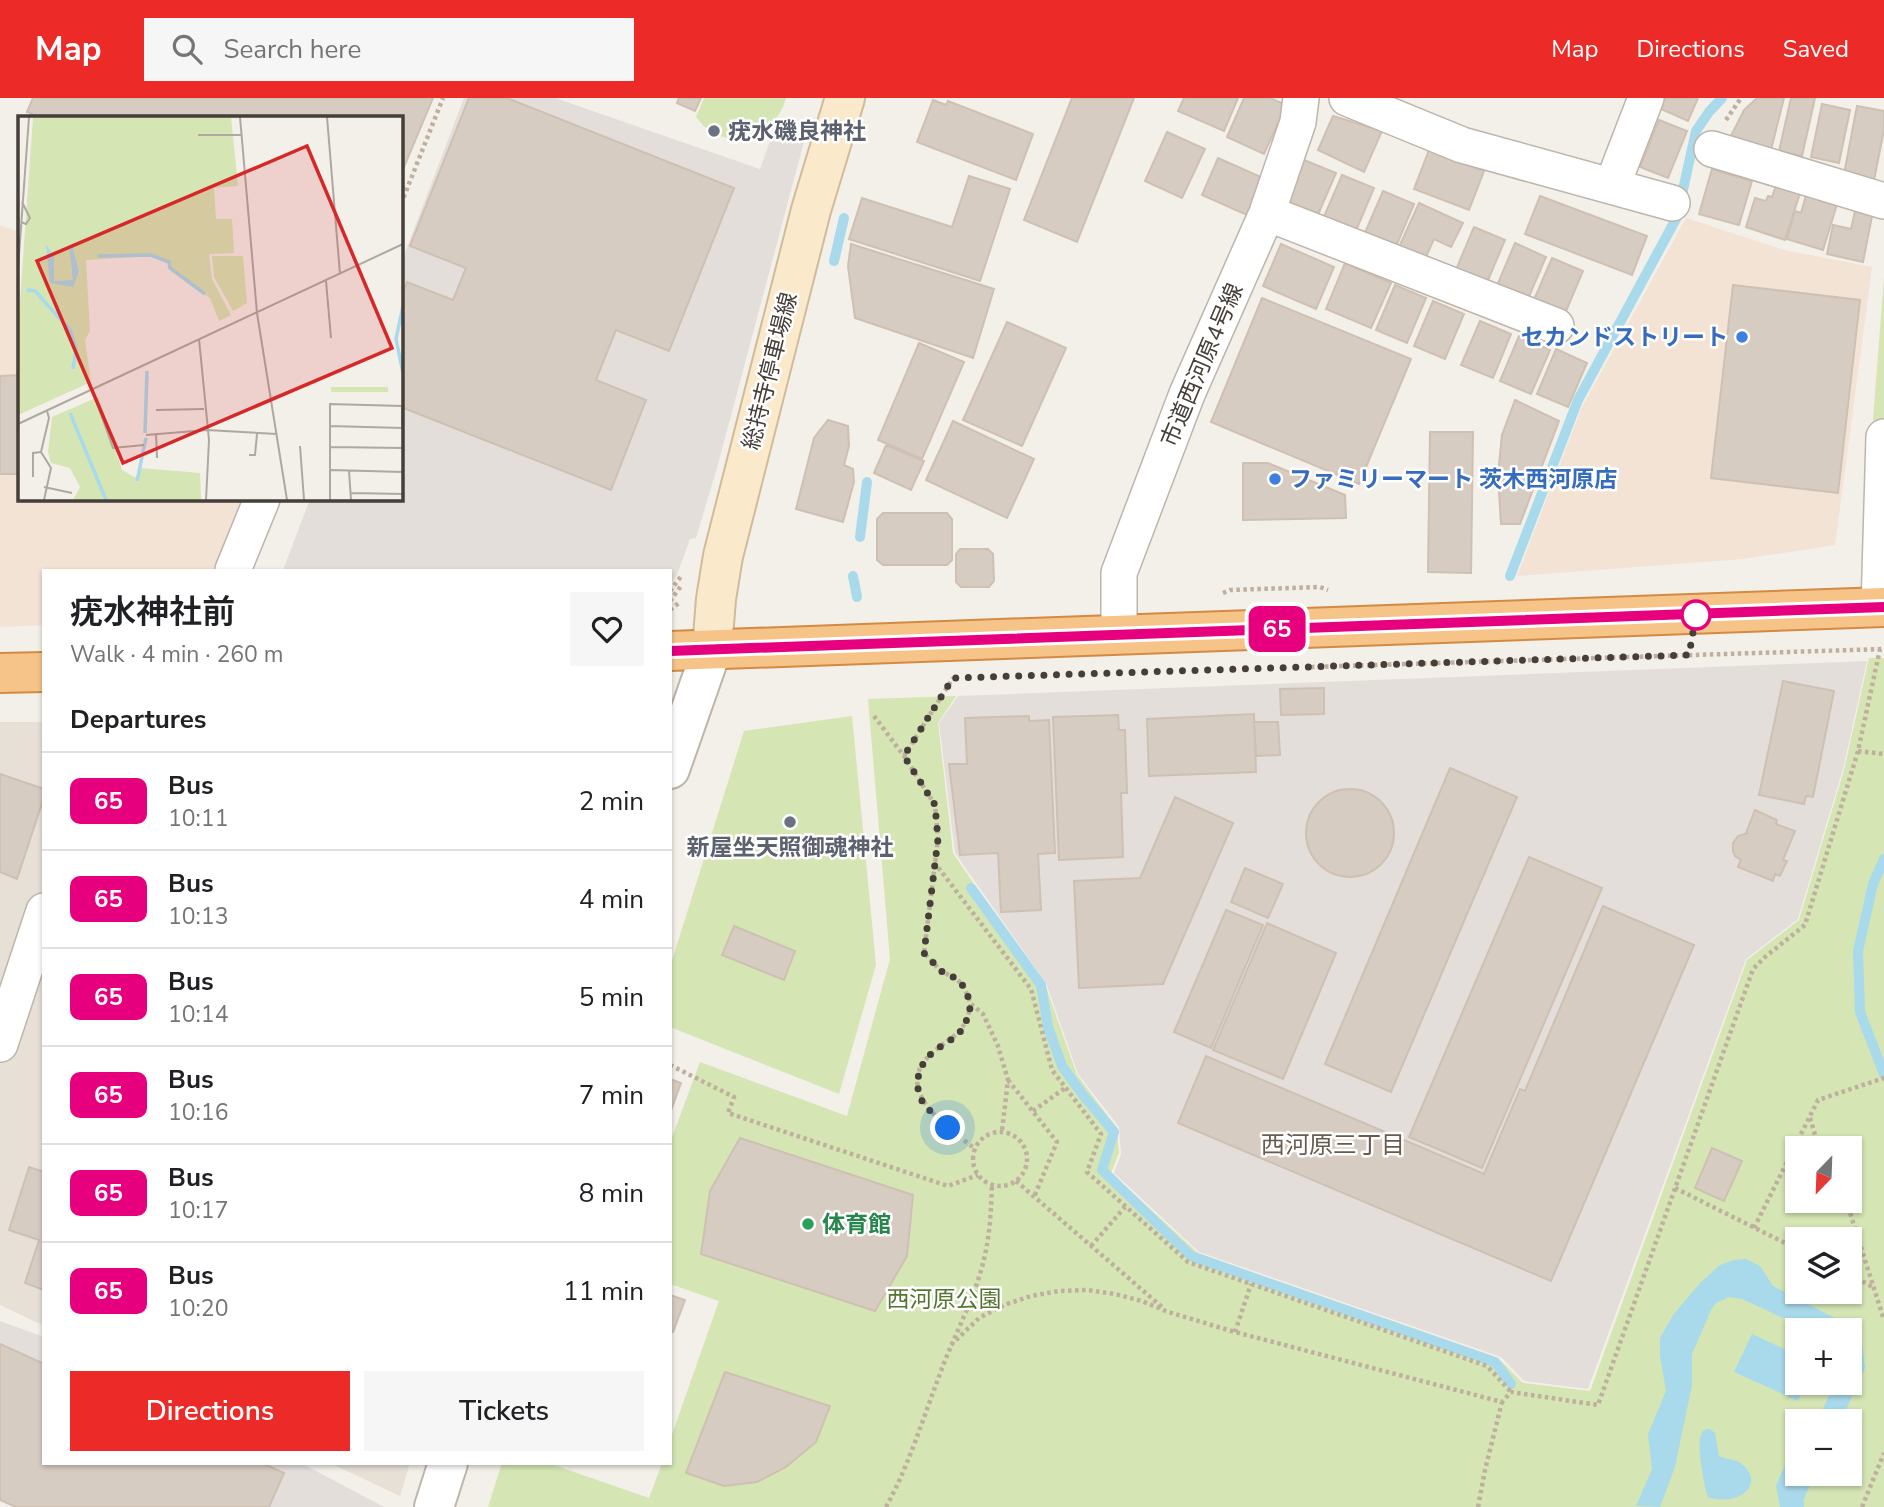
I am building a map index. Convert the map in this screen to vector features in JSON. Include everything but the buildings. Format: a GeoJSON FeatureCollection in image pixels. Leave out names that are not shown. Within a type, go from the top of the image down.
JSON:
{"type":"FeatureCollection","features":[{"type":"Feature","properties":{"kind":"highway"},"geometry":{"type":"LineString","coordinates":[[672,651],[1882,608]]}},
{"type":"Feature","properties":{"kind":"highway"},"geometry":{"type":"LineString","coordinates":[[0,673],[42,672]]}},
{"type":"Feature","properties":{"kind":"main road","name":"総持寺停車場線"},"geometry":{"type":"LineString","coordinates":[[712,649],[723,556],[811,210],[845,98]]}},
{"type":"Feature","properties":{"kind":"street","name":"市道西河原4号線"},"geometry":{"type":"LineString","coordinates":[[1119,635],[1119,573],[1187,394],[1267,213],[1298,122],[1301,98]]}},
{"type":"Feature","properties":{"kind":"street"},"geometry":{"type":"LineString","coordinates":[[1347,98],[1462,145],[1672,203]]}},
{"type":"Feature","properties":{"kind":"street"},"geometry":{"type":"LineString","coordinates":[[1612,186],[1646,98]]}},
{"type":"Feature","properties":{"kind":"street"},"geometry":{"type":"LineString","coordinates":[[1712,149],[1884,201]]}},
{"type":"Feature","properties":{"kind":"street"},"geometry":{"type":"LineString","coordinates":[[1267,213],[1556,326]]}},
{"type":"Feature","properties":{"kind":"street"},"geometry":{"type":"LineString","coordinates":[[1882,608],[1884,437]]}},
{"type":"Feature","properties":{"kind":"street"},"geometry":{"type":"LineString","coordinates":[[233,569],[262,500]]}},
{"type":"Feature","properties":{"kind":"street"},"geometry":{"type":"LineString","coordinates":[[672,763],[712,649]]}},
{"type":"Feature","properties":{"kind":"street"},"geometry":{"type":"LineString","coordinates":[[0,1044],[42,917]]}},
{"type":"Feature","properties":{"kind":"street"},"geometry":{"type":"LineString","coordinates":[[434,1507],[447,1465]]}},
{"type":"Feature","properties":{"kind":"path"},"geometry":{"type":"LineString","coordinates":[[402,201],[443,98]]}},
{"type":"Feature","properties":{"kind":"path"},"geometry":{"type":"LineString","coordinates":[[672,588],[681,577]]}},
{"type":"Feature","properties":{"kind":"path"},"geometry":{"type":"LineString","coordinates":[[672,608],[681,601]]}},
{"type":"Feature","properties":{"kind":"path"},"geometry":{"type":"LineString","coordinates":[[934,862],[1031,989],[1052,1069],[1101,1134],[1087,1172],[1188,1262],[1487,1366],[1511,1392],[1598,1405],[1753,969],[1805,925],[1858,751],[1882,649],[1299,667]]}},
{"type":"Feature","properties":{"kind":"path"},"geometry":{"type":"LineString","coordinates":[[1876,668],[1884,667]]}},
{"type":"Feature","properties":{"kind":"path"},"geometry":{"type":"LineString","coordinates":[[904,756],[953,678],[940,678]]}},
{"type":"Feature","properties":{"kind":"path"},"geometry":{"type":"LineString","coordinates":[[874,716],[904,756],[935,805],[938,839],[924,953],[941,971],[957,979],[964,987],[971,1004],[984,1014],[998,1046],[1008,1080],[1058,1142],[1034,1197]]}},
{"type":"Feature","properties":{"kind":"path"},"geometry":{"type":"LineString","coordinates":[[1858,751],[1884,754]]}},
{"type":"Feature","properties":{"kind":"path"},"geometry":{"type":"LineString","coordinates":[[971,1004],[964,1027],[925,1062],[918,1079],[918,1092],[925,1104],[948,1128],[975,1149]]}},
{"type":"Feature","properties":{"kind":"path"},"geometry":{"type":"LineString","coordinates":[[672,1066],[734,1097],[729,1113],[948,1186],[978,1175]]}},
{"type":"Feature","properties":{"kind":"path"},"geometry":{"type":"LineString","coordinates":[[1754,1228],[1818,1100],[1884,1078]]}},
{"type":"Feature","properties":{"kind":"path"},"geometry":{"type":"LineString","coordinates":[[1002,1131],[1008,1080]]}},
{"type":"Feature","properties":{"kind":"path"},"geometry":{"type":"LineString","coordinates":[[1033,1111],[1065,1088]]}},
{"type":"Feature","properties":{"kind":"path"},"geometry":{"type":"LineString","coordinates":[[1810,1117],[1816,1136]]}},
{"type":"Feature","properties":{"kind":"path"},"geometry":{"type":"LineString","coordinates":[[1002,1131],[1019,1139],[1025,1147],[1027,1157],[1023,1175],[1004,1186],[984,1181],[974,1167],[973,1158],[975,1149],[985,1136],[1002,1131]]}},
{"type":"Feature","properties":{"kind":"path"},"geometry":{"type":"LineString","coordinates":[[1016,1181],[1168,1312]]}},
{"type":"Feature","properties":{"kind":"path"},"geometry":{"type":"LineString","coordinates":[[886,1507],[898,1484],[984,1262],[992,1185]]}},
{"type":"Feature","properties":{"kind":"path"},"geometry":{"type":"LineString","coordinates":[[1675,1188],[1785,1244]]}},
{"type":"Feature","properties":{"kind":"path"},"geometry":{"type":"LineString","coordinates":[[1091,1246],[1126,1207]]}},
{"type":"Feature","properties":{"kind":"path"},"geometry":{"type":"LineString","coordinates":[[1850,1213],[1884,1320]]}},
{"type":"Feature","properties":{"kind":"path"},"geometry":{"type":"LineString","coordinates":[[1862,1281],[1873,1287]]}},
{"type":"Feature","properties":{"kind":"path"},"geometry":{"type":"LineString","coordinates":[[1234,1332],[1251,1284]]}},
{"type":"Feature","properties":{"kind":"path"},"geometry":{"type":"LineString","coordinates":[[950,1345],[979,1318],[1004,1305],[1031,1296],[1087,1290],[1142,1301],[1168,1312],[1234,1332],[1502,1402]]}},
{"type":"Feature","properties":{"kind":"path"},"geometry":{"type":"LineString","coordinates":[[1478,1507],[1502,1402],[1511,1392]]}},
{"type":"Feature","properties":{"kind":"path"},"geometry":{"type":"LineString","coordinates":[[1862,1507],[1884,1454]]}},
{"type":"Feature","properties":{"kind":"shaded area"},"geometry":{"type":"Polygon","coordinates":[[[464,98],[555,98],[760,169],[775,127],[805,138],[717,468],[696,538],[690,539],[672,582],[672,569],[283,569],[310,500],[402,500],[402,260],[464,98]]]}},
{"type":"Feature","properties":{"kind":"shaded area","name":"セカンドストリート"},"geometry":{"type":"Polygon","coordinates":[[[1686,218],[1784,250],[1872,267],[1835,545],[1743,559],[1517,576],[1582,407],[1686,218]]]}},
{"type":"Feature","properties":{"kind":"shaded area"},"geometry":{"type":"Polygon","coordinates":[[[0,225],[18,232],[18,500],[245,500],[215,569],[42,569],[42,625],[0,627],[0,225]]]}},
{"type":"Feature","properties":{"kind":"shaded area"},"geometry":{"type":"Polygon","coordinates":[[[1867,661],[1843,769],[1798,919],[1746,959],[1588,1389],[1524,1381],[1501,1357],[1199,1252],[1114,1173],[1121,1154],[1119,1127],[1078,1074],[1046,983],[955,853],[939,723],[958,696],[1867,661]]]}},
{"type":"Feature","properties":{"kind":"shaded area"},"geometry":{"type":"Polygon","coordinates":[[[0,722],[42,722],[42,1325],[0,1305],[0,722]]]}},
{"type":"Feature","properties":{"kind":"shaded area"},"geometry":{"type":"Polygon","coordinates":[[[0,1321],[42,1336],[42,1465],[305,1465],[384,1507],[18,1507],[0,1498],[0,1321]]]}},
{"type":"Feature","properties":{"kind":"shaded area"},"geometry":{"type":"Polygon","coordinates":[[[334,1465],[409,1465],[400,1496],[334,1465]]]}},
{"type":"Feature","properties":{"kind":"green space"},"geometry":{"type":"Polygon","coordinates":[[[704,98],[786,98],[781,110],[765,129],[743,138],[731,138],[707,129],[696,117],[704,98]]]}},
{"type":"Feature","properties":{"kind":"green space"},"geometry":{"type":"Polygon","coordinates":[[[1884,277],[1884,550],[1863,550],[1884,277]]]}},
{"type":"Feature","properties":{"kind":"green space","name":"西河原公園"},"geometry":{"type":"Polygon","coordinates":[[[1869,658],[1884,658],[1884,1507],[488,1507],[501,1465],[554,1465],[649,1498],[661,1465],[672,1465],[672,1434],[719,1301],[672,1285],[672,1138],[700,1062],[847,1116],[890,959],[868,699],[956,696],[938,723],[953,853],[974,884],[968,889],[1045,984],[1077,1075],[1117,1128],[1119,1153],[1111,1173],[1198,1253],[1501,1361],[1523,1383],[1590,1391],[1747,960],[1799,920],[1844,770],[1869,658]]]}},
{"type":"Feature","properties":{"kind":"green space","name":"新屋坐天照御魂神社"},"geometry":{"type":"Polygon","coordinates":[[[852,716],[876,965],[839,1094],[672,1028],[672,961],[744,731],[852,716]]]}},
{"type":"Feature","properties":{"kind":"water"},"geometry":{"type":"Polygon","coordinates":[[[1746,1259],[1760,1266],[1773,1286],[1785,1292],[1785,1304],[1808,1304],[1835,1318],[1785,1319],[1742,1299],[1729,1297],[1716,1303],[1692,1354],[1692,1385],[1675,1467],[1660,1507],[1636,1506],[1652,1469],[1648,1434],[1666,1391],[1660,1338],[1673,1315],[1700,1283],[1720,1265],[1746,1259]]]}},
{"type":"Feature","properties":{"kind":"water"},"geometry":{"type":"Polygon","coordinates":[[[1752,1334],[1785,1349],[1785,1395],[1801,1395],[1798,1401],[1734,1372],[1752,1334]]]}},
{"type":"Feature","properties":{"kind":"water"},"geometry":{"type":"Polygon","coordinates":[[[1862,1344],[1865,1368],[1862,1375],[1862,1344]]]}},
{"type":"Feature","properties":{"kind":"water"},"geometry":{"type":"Polygon","coordinates":[[[1829,1395],[1853,1395],[1846,1409],[1823,1409],[1829,1395]]]}},
{"type":"Feature","properties":{"kind":"water"},"geometry":{"type":"Polygon","coordinates":[[[1705,1429],[1715,1433],[1719,1456],[1739,1462],[1750,1474],[1749,1487],[1737,1497],[1708,1497],[1700,1451],[1701,1436],[1705,1429]]]}},
{"type":"Feature","properties":{"kind":"water"},"geometry":{"type":"Polygon","coordinates":[[[1785,1465],[1785,1486],[1810,1486],[1804,1499],[1804,1507],[1780,1507],[1776,1486],[1785,1465]]]}},
{"type":"Feature","properties":{"kind":"waterway"},"geometry":{"type":"LineString","coordinates":[[1510,576],[1578,400],[1677,217],[1696,131],[1722,98]]}},
{"type":"Feature","properties":{"kind":"waterway"},"geometry":{"type":"LineString","coordinates":[[834,261],[844,218]]}},
{"type":"Feature","properties":{"kind":"waterway"},"geometry":{"type":"LineString","coordinates":[[860,537],[867,482]]}},
{"type":"Feature","properties":{"kind":"waterway"},"geometry":{"type":"LineString","coordinates":[[853,576],[857,597]]}},
{"type":"Feature","properties":{"kind":"waterway"},"geometry":{"type":"LineString","coordinates":[[1884,859],[1873,884],[1858,951],[1860,1012],[1884,1074]]}},
{"type":"Feature","properties":{"kind":"waterway"},"geometry":{"type":"LineString","coordinates":[[971,888],[1041,985],[1048,1027],[1062,1066],[1114,1132],[1102,1170],[1191,1256],[1495,1362],[1511,1384]]}},
{"type":"Feature","properties":{"kind":"bus line","name":"65"},"geometry":{"type":"LineString","coordinates":[[672,651],[1884,607]]}},
{"type":"Feature","properties":{"kind":"place","name":"疣水磯良神社"},"geometry":{"type":"Point","coordinates":[714,131]}},
{"type":"Feature","properties":{"kind":"place","name":"セカンドストリート"},"geometry":{"type":"Point","coordinates":[1742,337]}},
{"type":"Feature","properties":{"kind":"place","name":"ファミリーマート 茨木西河原店"},"geometry":{"type":"Point","coordinates":[1275,479]}},
{"type":"Feature","properties":{"kind":"place","name":"新屋坐天照御魂神社"},"geometry":{"type":"Point","coordinates":[790,822]}},
{"type":"Feature","properties":{"kind":"place","name":"体育館"},"geometry":{"type":"Point","coordinates":[808,1224]}},
{"type":"Feature","properties":{"kind":"district","name":"西河原三丁目"},"geometry":{"type":"Point","coordinates":[1333,1145]}},
{"type":"Feature","properties":{"kind":"route"},"geometry":{"type":"LineString","coordinates":[[948,1128],[925,1104],[918,1092],[918,1079],[931,1054],[956,1037],[964,1027],[971,1004],[964,987],[957,979],[934,966],[924,953],[938,839],[935,805],[904,756],[953,678],[1689,655],[1696,615]]}}]}
